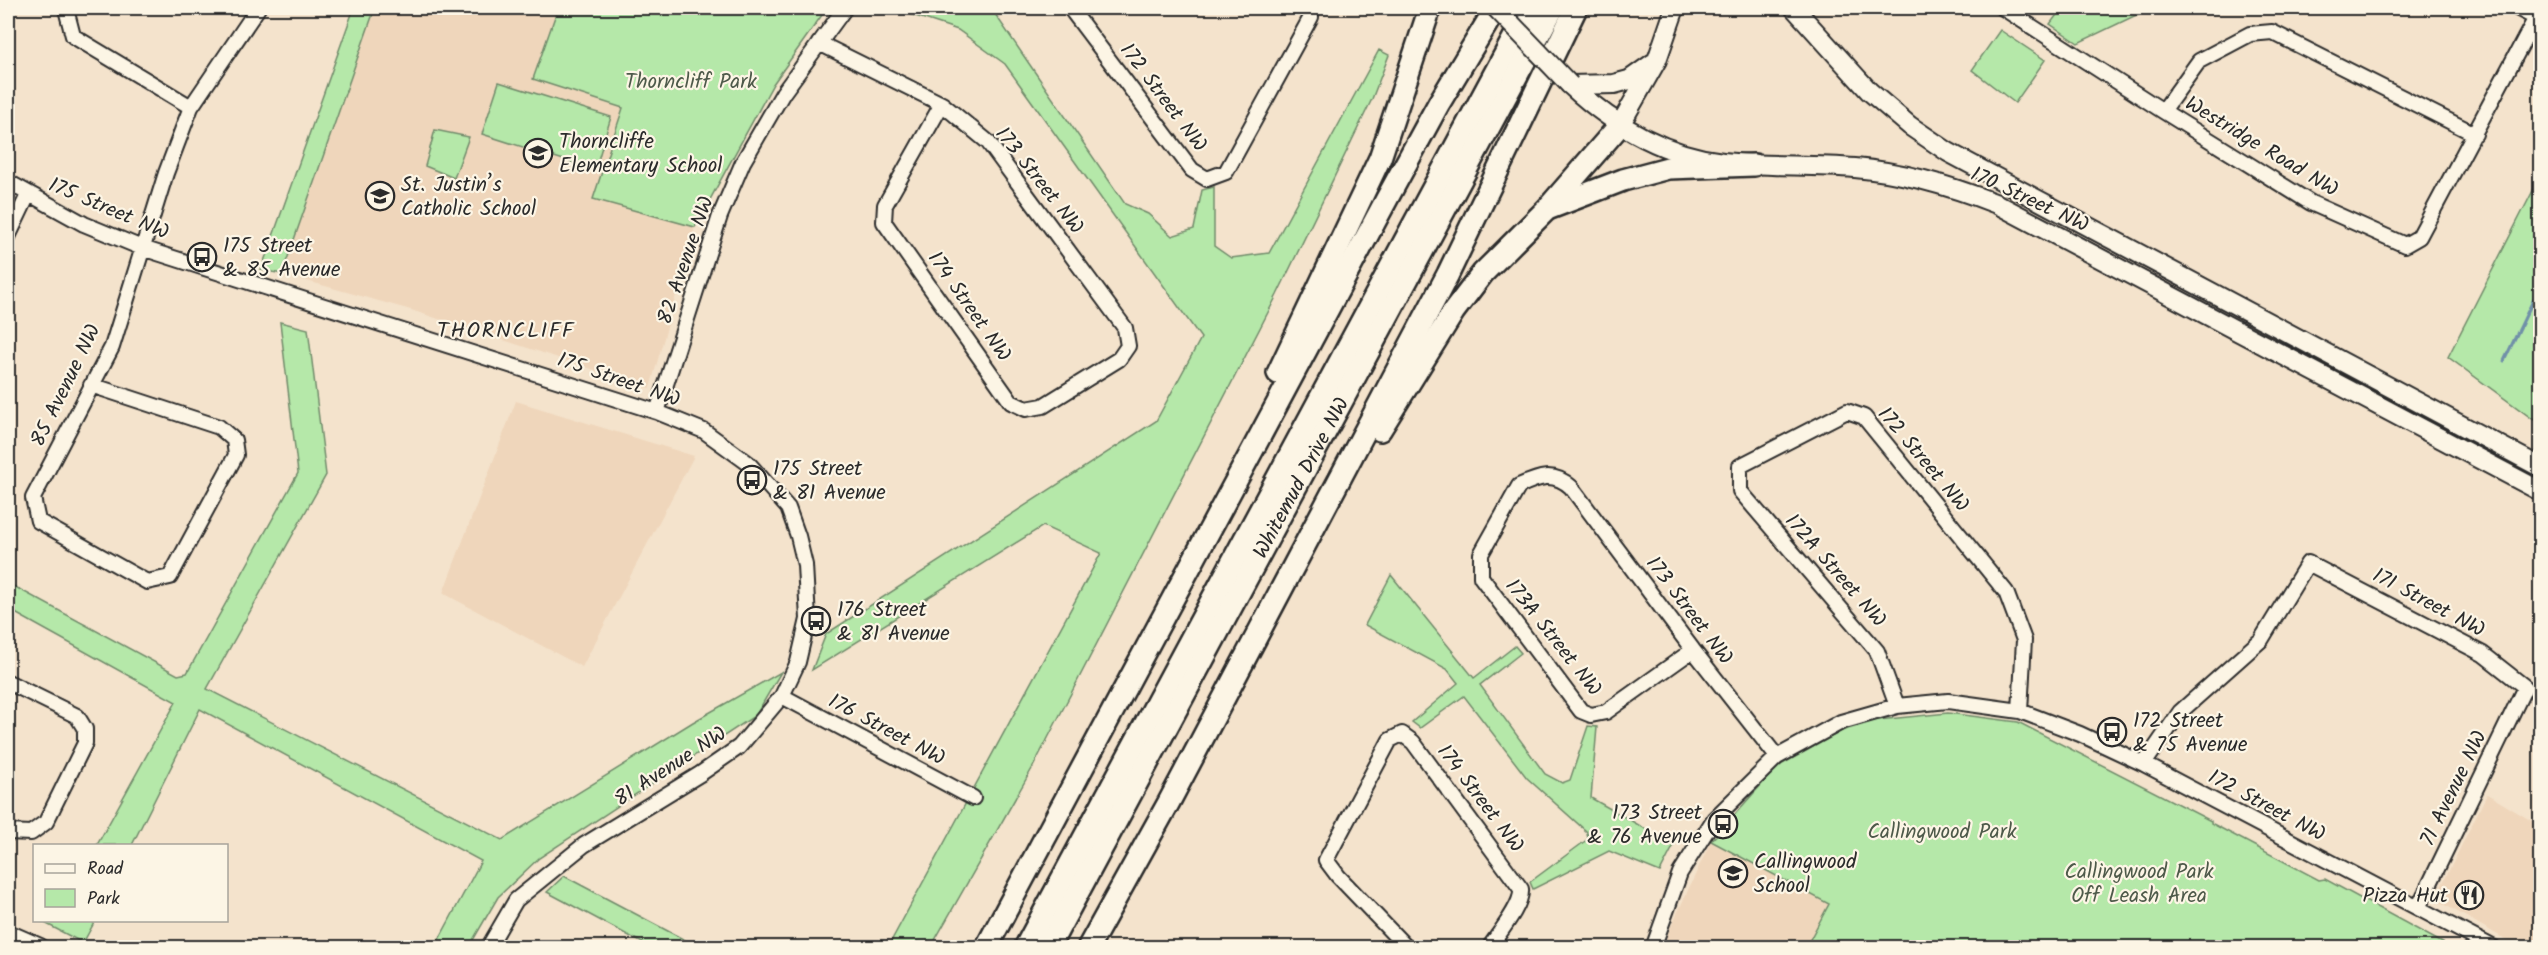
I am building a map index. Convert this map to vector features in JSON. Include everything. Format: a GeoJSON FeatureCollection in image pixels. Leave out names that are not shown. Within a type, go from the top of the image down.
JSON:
{"type":"FeatureCollection","features":[{"type":"Feature","properties":{"kind":"highway"},"geometry":{"type":"LineString","coordinates":[[1404,84],[1416,8]]}},
{"type":"Feature","properties":{"kind":"highway"},"geometry":{"type":"LineString","coordinates":[[1237,477],[1261,407],[1380,158],[1430,8]]}},
{"type":"Feature","properties":{"kind":"highway"},"geometry":{"type":"LineString","coordinates":[[986,948],[1439,103],[1496,8]]}},
{"type":"Feature","properties":{"kind":"highway","name":"Whitemud Drive NW"},"geometry":{"type":"LineString","coordinates":[[1025,948],[1530,8]]}},
{"type":"Feature","properties":{"kind":"highway","name":"Whitemud Drive NW"},"geometry":{"type":"LineString","coordinates":[[1048,948],[1553,8]]}},
{"type":"Feature","properties":{"kind":"highway"},"geometry":{"type":"LineString","coordinates":[[1088,948],[1169,802],[1448,274],[1576,8]]}},
{"type":"Feature","properties":{"kind":"highway"},"geometry":{"type":"LineString","coordinates":[[1302,552],[1454,311],[1483,273],[1547,209],[1620,125]]}},
{"type":"Feature","properties":{"kind":"highway"},"geometry":{"type":"LineString","coordinates":[[1547,209],[1623,180],[1668,168],[1754,165]]}},
{"type":"Feature","properties":{"kind":"highway"},"geometry":{"type":"LineString","coordinates":[[970,948],[1106,725]]}},
{"type":"Feature","properties":{"kind":"highway"},"geometry":{"type":"LineString","coordinates":[[1100,948],[1169,802]]}},
{"type":"Feature","properties":{"kind":"main road","name":"170 Street NW"},"geometry":{"type":"LineString","coordinates":[[1496,8],[1593,106],[1620,125],[1658,145],[1689,156],[1721,162],[1855,168],[1903,175],[1951,187],[1997,204],[2541,491]]}},
{"type":"Feature","properties":{"kind":"main road"},"geometry":{"type":"LineString","coordinates":[[1620,125],[1657,60],[1675,8]]}},
{"type":"Feature","properties":{"kind":"main road","name":"170 Street NW"},"geometry":{"type":"LineString","coordinates":[[1794,8],[1869,91],[1910,126],[1948,152],[2541,467]]}},
{"type":"Feature","properties":{"kind":"main road"},"geometry":{"type":"LineString","coordinates":[[1570,85],[1614,84],[1629,80],[1657,60]]}},
{"type":"Feature","properties":{"kind":"main road"},"geometry":{"type":"LineString","coordinates":[[8,934],[40,948]]}},
{"type":"Feature","properties":{"kind":"street","name":"85 Avenue NW"},"geometry":{"type":"LineString","coordinates":[[91,385],[219,428],[234,440],[236,455],[170,577],[147,582],[38,522],[33,498],[91,385],[112,347],[142,248],[191,107],[258,8]]}},
{"type":"Feature","properties":{"kind":"street","name":"82 Avenue NW"},"geometry":{"type":"LineString","coordinates":[[657,412],[720,216],[742,162],[783,93],[845,8]]}},
{"type":"Feature","properties":{"kind":"street","name":"172 Street NW"},"geometry":{"type":"LineString","coordinates":[[1070,8],[1192,170],[1207,179],[1226,172],[1311,17],[1311,8]]}},
{"type":"Feature","properties":{"kind":"street","name":"Westridge Road NW"},"geometry":{"type":"LineString","coordinates":[[2003,8],[2311,203],[2405,244],[2419,237],[2538,14],[2517,8]]}},
{"type":"Feature","properties":{"kind":"street"},"geometry":{"type":"LineString","coordinates":[[69,10],[74,36],[191,107]]}},
{"type":"Feature","properties":{"kind":"street"},"geometry":{"type":"LineString","coordinates":[[2163,111],[2199,61],[2250,34],[2272,32],[2475,134]]}},
{"type":"Feature","properties":{"kind":"street","name":"173 Street NW"},"geometry":{"type":"LineString","coordinates":[[819,43],[942,104],[987,142],[1125,328],[1128,346],[1119,359],[1043,406],[1026,409]]}},
{"type":"Feature","properties":{"kind":"street","name":"174 Street NW"},"geometry":{"type":"LineString","coordinates":[[942,104],[885,205],[884,222],[1011,402],[1026,409]]}},
{"type":"Feature","properties":{"kind":"street","name":"175 Street NW"},"geometry":{"type":"LineString","coordinates":[[8,182],[84,225],[142,248],[657,412],[704,431],[748,462],[788,508]]}},
{"type":"Feature","properties":{"kind":"street"},"geometry":{"type":"LineString","coordinates":[[8,237],[28,195]]}},
{"type":"Feature","properties":{"kind":"street","name":"172 Street NW"},"geometry":{"type":"LineString","coordinates":[[1847,411],[1864,417],[2006,592],[2024,640],[2019,711],[2080,734],[2144,764],[2494,948]]}},
{"type":"Feature","properties":{"kind":"street","name":"172A Street NW"},"geometry":{"type":"LineString","coordinates":[[1847,411],[1740,466],[1740,491],[1877,651],[1897,706]]}},
{"type":"Feature","properties":{"kind":"street","name":"173 Street NW"},"geometry":{"type":"LineString","coordinates":[[1481,577],[1481,554],[1519,486],[1547,475],[1562,479],[1571,487],[1693,650],[1777,757]]}},
{"type":"Feature","properties":{"kind":"street","name":"81 Avenue NW"},"geometry":{"type":"LineString","coordinates":[[488,948],[516,900],[584,845],[700,774],[739,747],[782,696],[798,662],[808,619],[805,565],[788,508]]}},
{"type":"Feature","properties":{"kind":"street","name":"171 Street NW"},"geometry":{"type":"LineString","coordinates":[[2144,764],[2180,712],[2261,640],[2308,563],[2483,654],[2525,687]]}},
{"type":"Feature","properties":{"kind":"street","name":"173A Street NW"},"geometry":{"type":"LineString","coordinates":[[1481,577],[1576,706],[1587,714],[1597,716],[1614,708],[1693,650]]}},
{"type":"Feature","properties":{"kind":"street"},"geometry":{"type":"LineString","coordinates":[[8,682],[77,716],[85,729],[85,743],[45,822],[31,833],[8,832]]}},
{"type":"Feature","properties":{"kind":"street","name":"71 Avenue NW"},"geometry":{"type":"LineString","coordinates":[[2418,908],[2525,687]]}},
{"type":"Feature","properties":{"kind":"street","name":"176 Street NW"},"geometry":{"type":"LineString","coordinates":[[782,696],[973,798]]}},
{"type":"Feature","properties":{"kind":"street"},"geometry":{"type":"LineString","coordinates":[[1653,948],[1680,873],[1714,819],[1777,757],[1841,722],[1897,706],[1948,701],[2019,711]]}},
{"type":"Feature","properties":{"kind":"street","name":"174 Street NW"},"geometry":{"type":"LineString","coordinates":[[1407,948],[1338,876],[1326,860],[1390,740],[1398,734],[1405,735],[1413,742],[1519,884],[1522,896],[1489,948]]}},
{"type":"Feature","properties":{"kind":"shaded area"},"geometry":{"type":"Polygon","coordinates":[[[375,8],[558,8],[533,78],[623,107],[593,199],[695,227],[650,388],[411,310],[282,274],[375,8]]]}},
{"type":"Feature","properties":{"kind":"shaded area"},"geometry":{"type":"Polygon","coordinates":[[[516,401],[694,456],[582,667],[443,593],[516,401]]]}},
{"type":"Feature","properties":{"kind":"shaded area"},"geometry":{"type":"Polygon","coordinates":[[[2487,794],[2540,826],[2540,933],[2534,947],[2519,947],[2435,899],[2487,794]]]}},
{"type":"Feature","properties":{"kind":"shaded area","name":"Callingwood School"},"geometry":{"type":"Polygon","coordinates":[[[1711,841],[1829,904],[1806,947],[1665,948],[1667,935],[1711,841]]]}},
{"type":"Feature","properties":{"kind":"green space"},"geometry":{"type":"Polygon","coordinates":[[[354,8],[375,8],[282,274],[261,270],[354,8]]]}},
{"type":"Feature","properties":{"kind":"green space","name":"Thorncliff Park"},"geometry":{"type":"Polygon","coordinates":[[[558,8],[827,8],[773,84],[695,227],[593,199],[623,108],[533,79],[558,8]]]}},
{"type":"Feature","properties":{"kind":"green space"},"geometry":{"type":"Polygon","coordinates":[[[891,8],[991,8],[1125,204],[1148,214],[1172,236],[1194,229],[1202,190],[1214,187],[1214,246],[1231,258],[1269,253],[1379,50],[1389,55],[1372,99],[1277,295],[1033,767],[931,947],[888,947],[1101,553],[1043,526],[812,670],[826,634],[1156,421],[1201,338],[1005,64],[958,30],[891,8]]]}},
{"type":"Feature","properties":{"kind":"green space"},"geometry":{"type":"Polygon","coordinates":[[[2062,8],[2151,8],[2078,43],[2050,24],[2062,8]]]}},
{"type":"Feature","properties":{"kind":"green space"},"geometry":{"type":"Polygon","coordinates":[[[2000,30],[2045,60],[2015,103],[1972,70],[2000,30]]]}},
{"type":"Feature","properties":{"kind":"green space"},"geometry":{"type":"Polygon","coordinates":[[[499,82],[611,117],[595,170],[482,134],[499,82]]]}},
{"type":"Feature","properties":{"kind":"green space"},"geometry":{"type":"Polygon","coordinates":[[[435,130],[469,137],[454,178],[425,166],[435,130]]]}},
{"type":"Feature","properties":{"kind":"green space"},"geometry":{"type":"Polygon","coordinates":[[[2540,177],[2540,407],[2534,420],[2448,357],[2540,177]]]}},
{"type":"Feature","properties":{"kind":"green space"},"geometry":{"type":"Polygon","coordinates":[[[280,322],[308,329],[326,475],[207,689],[502,840],[693,722],[781,672],[756,715],[539,858],[498,897],[469,947],[435,947],[481,861],[200,709],[132,844],[98,844],[176,702],[8,609],[8,583],[178,675],[187,673],[298,473],[280,322]]]}},
{"type":"Feature","properties":{"kind":"green space"},"geometry":{"type":"Polygon","coordinates":[[[1391,575],[1474,678],[1515,646],[1521,653],[1480,685],[1545,774],[1562,783],[1570,780],[1588,726],[1597,727],[1591,798],[1674,845],[1660,872],[1609,851],[1533,889],[1530,882],[1588,839],[1587,832],[1527,778],[1464,696],[1420,728],[1412,722],[1458,683],[1447,669],[1365,625],[1391,575]]]}},
{"type":"Feature","properties":{"kind":"green space","name":"Callingwood Park"},"geometry":{"type":"Polygon","coordinates":[[[1948,713],[2018,722],[2211,821],[2319,880],[2325,879],[2450,947],[1806,947],[1829,904],[1711,841],[1777,767],[1858,722],[1948,713]]]}},
{"type":"Feature","properties":{"kind":"green space"},"geometry":{"type":"Polygon","coordinates":[[[564,876],[698,947],[650,947],[547,892],[564,876]]]}},
{"type":"Feature","properties":{"kind":"green space"},"geometry":{"type":"Polygon","coordinates":[[[43,922],[94,922],[83,943],[43,922]]]}},
{"type":"Feature","properties":{"kind":"waterway"},"geometry":{"type":"LineString","coordinates":[[2504,361],[2540,286]]}},
{"type":"Feature","properties":{"kind":"place","name":"Thorncliffe Elementary School"},"geometry":{"type":"Point","coordinates":[538,153]}},
{"type":"Feature","properties":{"kind":"place","name":"St. Justin’s Catholic School"},"geometry":{"type":"Point","coordinates":[380,196]}},
{"type":"Feature","properties":{"kind":"place","name":"175 Street & 85 Avenue"},"geometry":{"type":"Point","coordinates":[202,257]}},
{"type":"Feature","properties":{"kind":"place","name":"175 Street & 81 Avenue"},"geometry":{"type":"Point","coordinates":[752,480]}},
{"type":"Feature","properties":{"kind":"place","name":"176 Street & 81 Avenue"},"geometry":{"type":"Point","coordinates":[816,621]}},
{"type":"Feature","properties":{"kind":"place","name":"172 Street & 75 Avenue"},"geometry":{"type":"Point","coordinates":[2112,732]}},
{"type":"Feature","properties":{"kind":"place","name":"173 Street & 76 Avenue"},"geometry":{"type":"Point","coordinates":[1723,824]}},
{"type":"Feature","properties":{"kind":"place","name":"Callingwood School"},"geometry":{"type":"Point","coordinates":[1733,873]}},
{"type":"Feature","properties":{"kind":"place","name":"Pizza Hut"},"geometry":{"type":"Point","coordinates":[2469,895]}},
{"type":"Feature","properties":{"kind":"district","name":"THORNCLIFF"},"geometry":{"type":"Point","coordinates":[506,329]}},
{"type":"Feature","properties":{"kind":"park label","name":"Callingwood Park Off Leash Area"},"geometry":{"type":"Point","coordinates":[2139,883]}}]}
